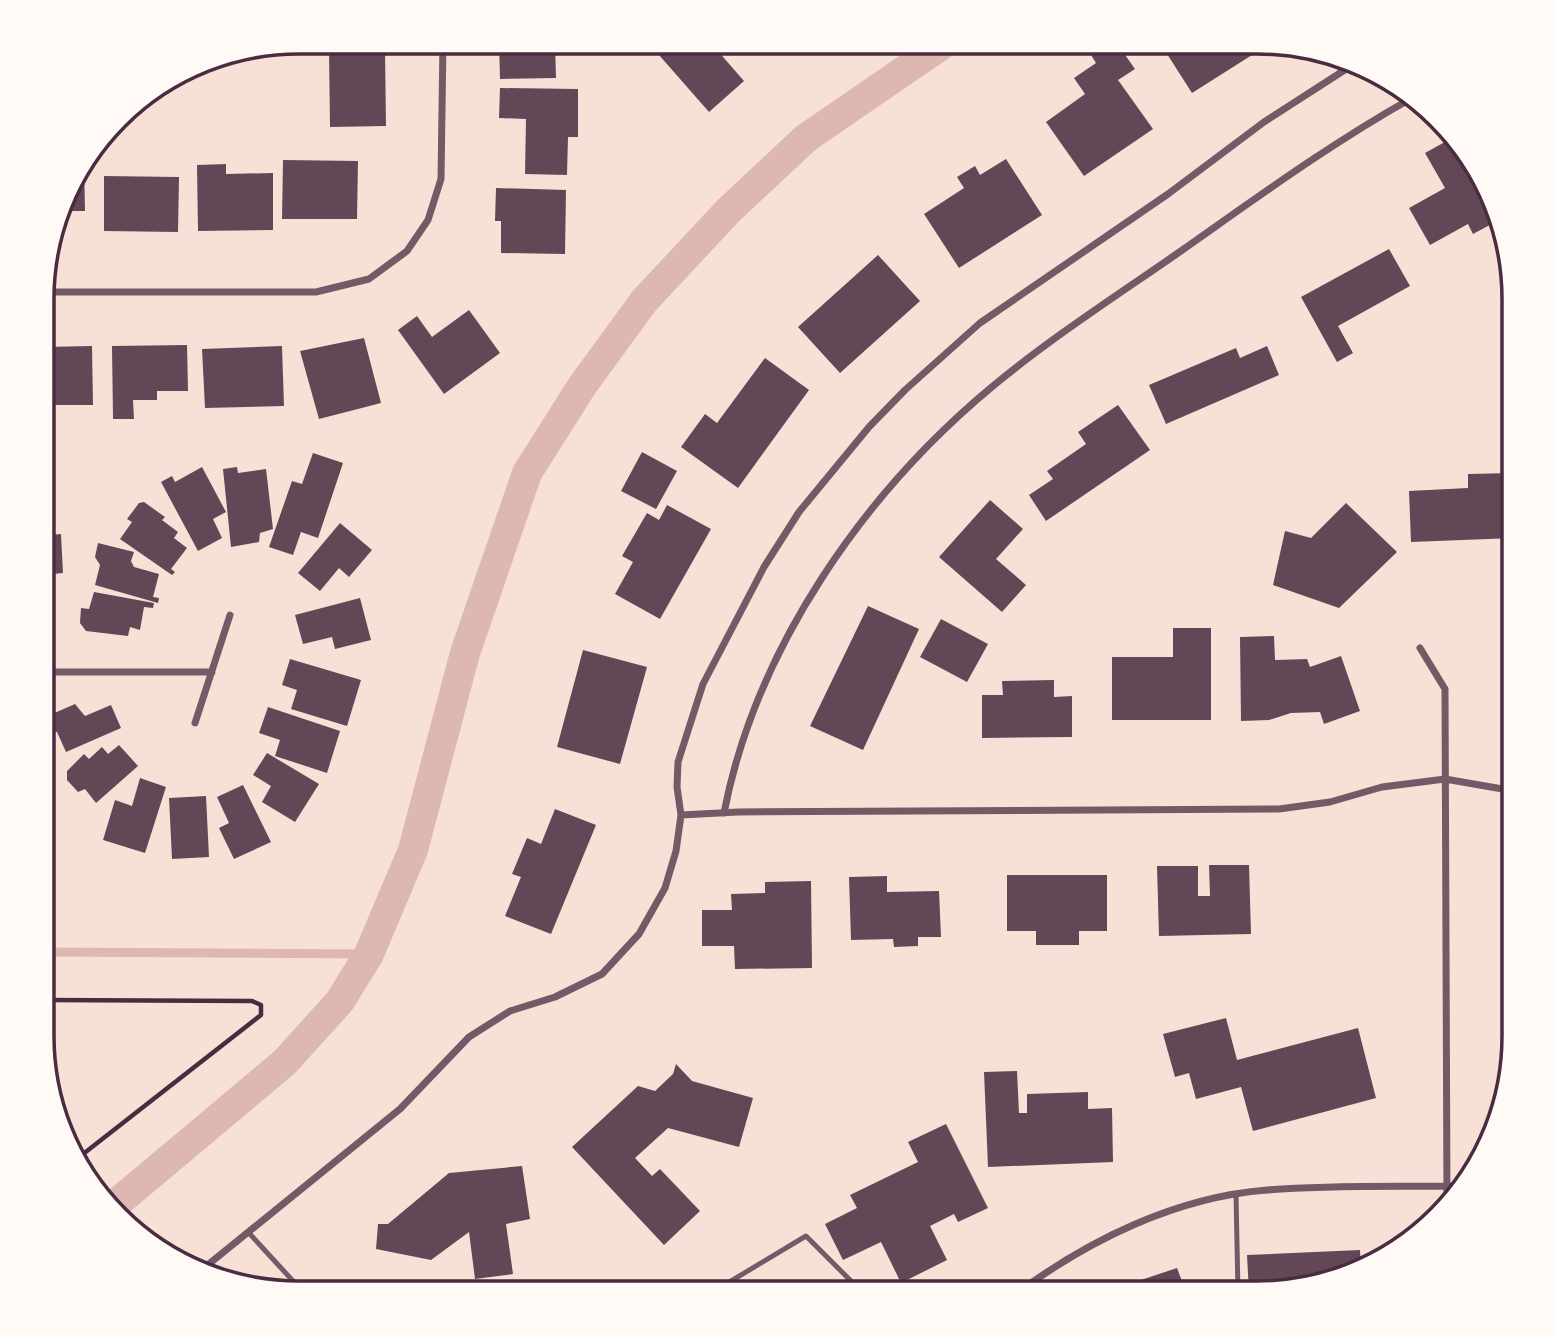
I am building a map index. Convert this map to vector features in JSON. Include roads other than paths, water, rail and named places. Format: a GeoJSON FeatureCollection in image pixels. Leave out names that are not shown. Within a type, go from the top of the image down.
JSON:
{"type":"FeatureCollection","features":[{"type":"Feature","properties":{"kind":"street"},"geometry":{"type":"LineString","coordinates":[[54,292],[316,292],[369,279],[407,251],[428,220],[442,179],[443,54]]}},
{"type":"Feature","properties":{"kind":"street"},"geometry":{"type":"LineString","coordinates":[[210,1264],[400,1109],[469,1037],[510,1011],[555,997],[602,974],[639,934],[665,888],[676,851],[681,815],[677,788],[678,762],[703,684],[764,567],[799,512],[869,427],[905,390],[980,323],[1168,194],[1264,122],[1344,71]]}},
{"type":"Feature","properties":{"kind":"street"},"geometry":{"type":"LineString","coordinates":[[724,813],[741,748],[775,664],[831,565],[907,469],[993,386],[1038,352],[1298,169],[1404,104]]}},
{"type":"Feature","properties":{"kind":"street"},"geometry":{"type":"LineString","coordinates":[[195,723],[230,615]]}},
{"type":"Feature","properties":{"kind":"street"},"geometry":{"type":"LineString","coordinates":[[1420,648],[1445,689],[1446,1191]]}},
{"type":"Feature","properties":{"kind":"street"},"geometry":{"type":"LineString","coordinates":[[54,672],[212,672]]}},
{"type":"Feature","properties":{"kind":"street"},"geometry":{"type":"LineString","coordinates":[[681,815],[1279,808],[1330,802],[1382,787],[1445,779],[1502,789]]}},
{"type":"Feature","properties":{"kind":"street"},"geometry":{"type":"LineString","coordinates":[[1034,1280],[1055,1265],[1114,1234],[1179,1206],[1265,1190],[1450,1186]]}},
{"type":"Feature","properties":{"kind":"lane"},"geometry":{"type":"LineString","coordinates":[[1237,1195],[1238,1280]]}},
{"type":"Feature","properties":{"kind":"lane"},"geometry":{"type":"LineString","coordinates":[[249,1233],[293,1281]]}},
{"type":"Feature","properties":{"kind":"lane"},"geometry":{"type":"LineString","coordinates":[[732,1281],[806,1236],[850,1280]]}},
{"type":"Feature","properties":{"kind":"waterway"},"geometry":{"type":"LineString","coordinates":[[119,1201],[285,1062],[340,1001],[369,954],[413,850],[465,653],[527,473],[582,386],[644,301],[728,211],[806,138],[928,55]]}},
{"type":"Feature","properties":{"kind":"waterway"},"geometry":{"type":"LineString","coordinates":[[55,952],[369,954]]}}]}
